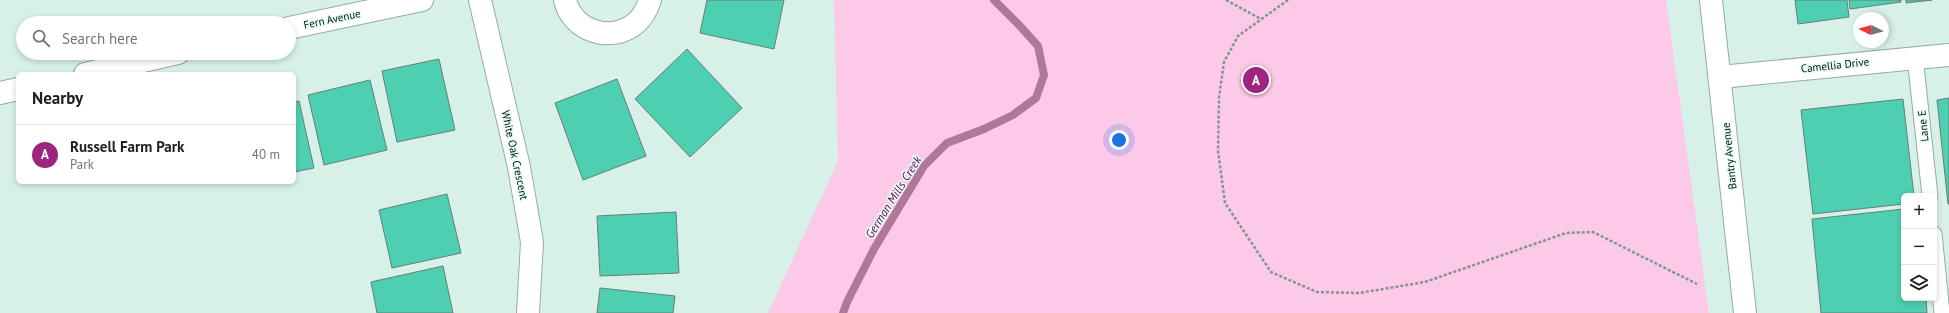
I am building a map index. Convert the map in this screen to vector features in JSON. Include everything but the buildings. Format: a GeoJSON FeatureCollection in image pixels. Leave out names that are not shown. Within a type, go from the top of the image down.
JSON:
{"type":"FeatureCollection","features":[{"type":"Feature","properties":{"kind":"street","name":"Fern Avenue"},"geometry":{"type":"LineString","coordinates":[[296,27],[422,0]]}},
{"type":"Feature","properties":{"kind":"street","name":"White Oak Crescent"},"geometry":{"type":"LineString","coordinates":[[480,0],[519,168],[532,242],[528,313]]}},
{"type":"Feature","properties":{"kind":"street"},"geometry":{"type":"LineString","coordinates":[[565,0],[571,15],[582,26],[595,32],[609,34],[623,31],[636,23],[645,12],[650,0]]}},
{"type":"Feature","properties":{"kind":"street","name":"Bantry Avenue"},"geometry":{"type":"LineString","coordinates":[[1711,0],[1745,313]]}},
{"type":"Feature","properties":{"kind":"street","name":"Camellia Drive"},"geometry":{"type":"LineString","coordinates":[[1720,77],[1915,57],[1949,55]]}},
{"type":"Feature","properties":{"kind":"street"},"geometry":{"type":"LineString","coordinates":[[94,72],[147,60]]}},
{"type":"Feature","properties":{"kind":"street"},"geometry":{"type":"LineString","coordinates":[[0,93],[16,89]]}},
{"type":"Feature","properties":{"kind":"lane","name":"Lane E"},"geometry":{"type":"LineString","coordinates":[[1915,57],[1930,193]]}},
{"type":"Feature","properties":{"kind":"lane"},"geometry":{"type":"LineString","coordinates":[[1937,264],[1942,313]]}},
{"type":"Feature","properties":{"kind":"path"},"geometry":{"type":"LineString","coordinates":[[1226,0],[1261,19]]}},
{"type":"Feature","properties":{"kind":"path"},"geometry":{"type":"LineString","coordinates":[[1288,0],[1238,36],[1224,62],[1219,97],[1218,151],[1225,203],[1270,272],[1317,292],[1358,293],[1425,282],[1566,233],[1592,232],[1697,284]]}},
{"type":"Feature","properties":{"kind":"shaded area"},"geometry":{"type":"Polygon","coordinates":[[[834,0],[1666,0],[1709,313],[768,313],[838,161],[834,0]]]}},
{"type":"Feature","properties":{"kind":"waterway","name":"German Mills Creek"},"geometry":{"type":"LineString","coordinates":[[843,313],[874,249],[924,166],[947,143],[984,129],[1013,115],[1036,98],[1044,75],[1038,46],[994,0]]}},
{"type":"Feature","properties":{"kind":"place","name":"Russell Farm Park"},"geometry":{"type":"Point","coordinates":[1256,80]}}]}
